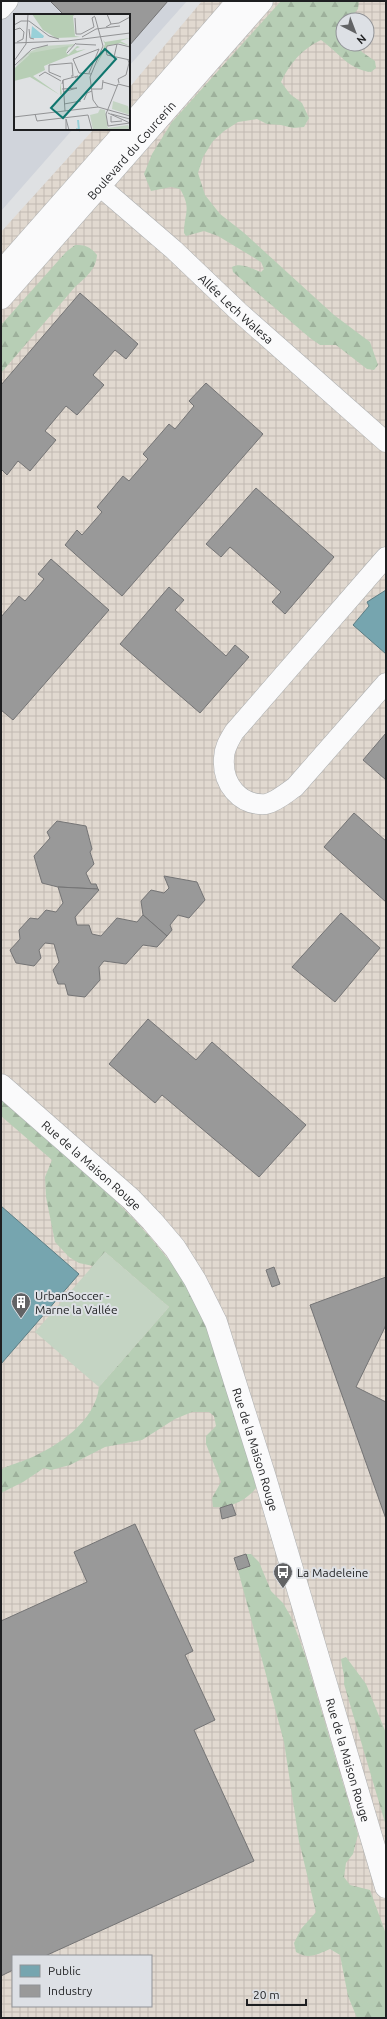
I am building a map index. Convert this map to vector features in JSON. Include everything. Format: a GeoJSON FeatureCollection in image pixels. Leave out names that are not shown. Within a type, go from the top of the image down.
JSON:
{"type":"FeatureCollection","features":[{"type":"Feature","properties":{"kind":"street"},"geometry":{"type":"LineString","coordinates":[[1,9],[8,1]]}},
{"type":"Feature","properties":{"kind":"street","name":"Boulevard du Courcerin"},"geometry":{"type":"LineString","coordinates":[[130,126],[238,1]]}},
{"type":"Feature","properties":{"kind":"street","name":"Boulevard du Courcerin"},"geometry":{"type":"LineString","coordinates":[[1,272],[93,180],[262,1]]}},
{"type":"Feature","properties":{"kind":"street","name":"Boulevard du Courcerin"},"geometry":{"type":"LineString","coordinates":[[1,298],[93,180],[126,130]]}},
{"type":"Feature","properties":{"kind":"street","name":"Allée Lech Walesa"},"geometry":{"type":"LineString","coordinates":[[93,180],[386,442]]}},
{"type":"Feature","properties":{"kind":"street"},"geometry":{"type":"LineString","coordinates":[[386,557],[234,732],[226,747],[224,759],[226,777],[231,789],[241,798],[254,803],[267,804],[281,798],[295,787],[386,683]]}},
{"type":"Feature","properties":{"kind":"street","name":"Rue de la Maison Rouge"},"geometry":{"type":"LineString","coordinates":[[1,1085],[130,1199],[152,1221],[179,1255],[195,1280],[216,1322],[264,1474],[386,1887]]}},
{"type":"Feature","properties":{"kind":"shaded area"},"geometry":{"type":"Polygon","coordinates":[[[1,1],[187,1],[130,65],[130,14],[14,14],[14,130],[72,130],[1,211],[1,1]]]}},
{"type":"Feature","properties":{"kind":"shaded area"},"geometry":{"type":"Polygon","coordinates":[[[202,1],[386,1],[386,2018],[1,2018],[1,232],[93,130],[130,130],[130,87],[202,1]]]}},
{"type":"Feature","properties":{"kind":"green space"},"geometry":{"type":"Polygon","coordinates":[[[281,1],[359,1],[358,9],[355,12],[335,12],[335,52],[362,52],[375,61],[376,68],[371,72],[363,71],[344,60],[321,40],[314,44],[297,57],[281,82],[290,94],[302,103],[309,118],[304,127],[293,128],[267,124],[257,119],[238,122],[224,131],[213,141],[203,157],[198,173],[205,195],[220,214],[243,232],[334,315],[370,342],[378,365],[374,370],[367,369],[336,345],[320,345],[233,272],[232,267],[239,265],[261,272],[264,269],[261,262],[218,236],[204,231],[186,236],[184,233],[184,226],[187,206],[180,189],[171,187],[151,191],[144,174],[152,154],[172,122],[281,1]]]}},
{"type":"Feature","properties":{"kind":"green space"},"geometry":{"type":"Polygon","coordinates":[[[75,245],[87,247],[97,255],[95,265],[1,373],[1,325],[66,252],[75,245]]]}},
{"type":"Feature","properties":{"kind":"green space"},"geometry":{"type":"Polygon","coordinates":[[[1,1099],[78,1165],[115,1200],[150,1237],[172,1263],[183,1280],[216,1351],[255,1476],[256,1488],[243,1500],[225,1507],[213,1507],[212,1498],[221,1482],[206,1444],[206,1436],[216,1426],[214,1416],[209,1412],[192,1412],[175,1419],[142,1440],[105,1447],[70,1465],[51,1470],[44,1468],[23,1482],[1,1493],[2,1469],[40,1454],[63,1440],[83,1422],[96,1400],[99,1387],[169,1307],[105,1252],[93,1266],[79,1263],[69,1257],[55,1242],[46,1197],[45,1177],[52,1160],[1,1116],[1,1099]]]}},
{"type":"Feature","properties":{"kind":"green space"},"geometry":{"type":"Polygon","coordinates":[[[105,1252],[169,1307],[99,1387],[35,1332],[105,1252]]]}},
{"type":"Feature","properties":{"kind":"green space"},"geometry":{"type":"Polygon","coordinates":[[[246,1554],[251,1554],[259,1562],[271,1591],[283,1603],[291,1617],[305,1655],[358,1834],[353,1854],[346,1863],[344,1877],[350,1885],[370,1890],[386,1934],[386,2018],[357,2018],[348,1996],[340,1955],[330,1949],[309,1956],[296,1952],[294,1943],[301,1929],[316,1912],[299,1841],[284,1742],[238,1570],[250,1566],[246,1554]]]}},
{"type":"Feature","properties":{"kind":"green space"},"geometry":{"type":"Polygon","coordinates":[[[346,1657],[366,1684],[386,1733],[386,1826],[344,1684],[341,1659],[346,1657]]]}},
{"type":"Feature","properties":{"kind":"building: Public"},"geometry":{"type":"Polygon","coordinates":[[[386,590],[386,654],[353,625],[369,606],[367,602],[386,590]]]}},
{"type":"Feature","properties":{"kind":"building: Public","name":"UrbanSoccer - Marne la Vallée"},"geometry":{"type":"Polygon","coordinates":[[[1,1206],[79,1274],[1,1364],[1,1206]]]}},
{"type":"Feature","properties":{"kind":"building: Industry"},"geometry":{"type":"Polygon","coordinates":[[[50,1],[168,1],[130,45],[130,14],[63,14],[50,1]]]}},
{"type":"Feature","properties":{"kind":"building: Industry"},"geometry":{"type":"Polygon","coordinates":[[[80,293],[138,344],[126,359],[115,350],[93,375],[104,385],[77,415],[66,406],[45,431],[56,440],[30,471],[18,461],[7,475],[1,469],[1,385],[80,293]]]}},
{"type":"Feature","properties":{"kind":"building: Industry"},"geometry":{"type":"Polygon","coordinates":[[[206,383],[263,434],[122,596],[65,545],[77,530],[82,535],[102,512],[97,507],[123,476],[129,481],[148,459],[143,454],[169,424],[175,429],[194,406],[189,401],[206,383]]]}},
{"type":"Feature","properties":{"kind":"building: Industry"},"geometry":{"type":"Polygon","coordinates":[[[256,488],[334,557],[285,614],[272,602],[281,592],[230,547],[221,557],[206,544],[256,488]]]}},
{"type":"Feature","properties":{"kind":"building: Industry"},"geometry":{"type":"Polygon","coordinates":[[[51,559],[109,610],[13,720],[1,710],[1,617],[19,596],[25,601],[44,579],[38,574],[51,559]]]}},
{"type":"Feature","properties":{"kind":"building: Industry"},"geometry":{"type":"Polygon","coordinates":[[[169,587],[184,600],[175,610],[226,656],[235,645],[249,657],[200,713],[120,644],[169,587]]]}},
{"type":"Feature","properties":{"kind":"building: Industry"},"geometry":{"type":"Polygon","coordinates":[[[386,733],[386,780],[363,760],[386,733]]]}},
{"type":"Feature","properties":{"kind":"building: Industry"},"geometry":{"type":"Polygon","coordinates":[[[354,813],[386,841],[386,902],[324,847],[354,813]]]}},
{"type":"Feature","properties":{"kind":"building: Industry"},"geometry":{"type":"Polygon","coordinates":[[[57,821],[86,826],[92,849],[90,852],[94,864],[86,873],[91,884],[96,884],[98,889],[58,887],[42,883],[34,856],[50,838],[47,832],[57,821]]]}},
{"type":"Feature","properties":{"kind":"building: Industry"},"geometry":{"type":"Polygon","coordinates":[[[164,876],[197,882],[205,900],[189,918],[178,915],[170,925],[172,930],[167,936],[143,915],[141,901],[151,890],[164,893],[169,888],[164,876]]]}},
{"type":"Feature","properties":{"kind":"building: Industry"},"geometry":{"type":"Polygon","coordinates":[[[58,887],[99,890],[75,917],[77,925],[89,925],[92,934],[101,936],[117,918],[137,922],[143,915],[167,936],[157,947],[143,945],[126,964],[104,961],[99,967],[100,980],[85,997],[68,995],[65,984],[58,984],[53,970],[59,962],[54,944],[45,943],[39,950],[41,958],[34,966],[16,963],[10,950],[20,939],[19,930],[30,918],[38,919],[46,910],[56,912],[63,903],[58,887]]]}},
{"type":"Feature","properties":{"kind":"building: Industry"},"geometry":{"type":"Polygon","coordinates":[[[341,913],[380,948],[335,1002],[292,967],[341,913]]]}},
{"type":"Feature","properties":{"kind":"building: Industry"},"geometry":{"type":"Polygon","coordinates":[[[148,1019],[196,1060],[212,1042],[306,1125],[259,1177],[162,1095],[155,1103],[109,1064],[148,1019]]]}},
{"type":"Feature","properties":{"kind":"building: Industry"},"geometry":{"type":"Polygon","coordinates":[[[274,1267],[280,1284],[272,1287],[266,1270],[274,1267]]]}},
{"type":"Feature","properties":{"kind":"building: Industry"},"geometry":{"type":"Polygon","coordinates":[[[386,1277],[386,1325],[356,1387],[386,1402],[386,1519],[310,1305],[386,1277]]]}},
{"type":"Feature","properties":{"kind":"building: Industry"},"geometry":{"type":"Polygon","coordinates":[[[232,1504],[236,1515],[222,1519],[220,1508],[232,1504]]]}},
{"type":"Feature","properties":{"kind":"building: Industry"},"geometry":{"type":"Polygon","coordinates":[[[135,1524],[193,1651],[185,1655],[215,1720],[194,1730],[254,1861],[47,1955],[12,1955],[12,1970],[1,1976],[1,1621],[87,1582],[74,1552],[135,1524]]]}},
{"type":"Feature","properties":{"kind":"building: Industry"},"geometry":{"type":"Polygon","coordinates":[[[246,1554],[250,1566],[238,1570],[234,1558],[246,1554]]]}},
{"type":"Feature","properties":{"kind":"place","name":"UrbanSoccer - Marne la Vallée"},"geometry":{"type":"Point","coordinates":[21,1319]}},
{"type":"Feature","properties":{"kind":"place","name":"La Madeleine"},"geometry":{"type":"Point","coordinates":[283,1589]}}]}
